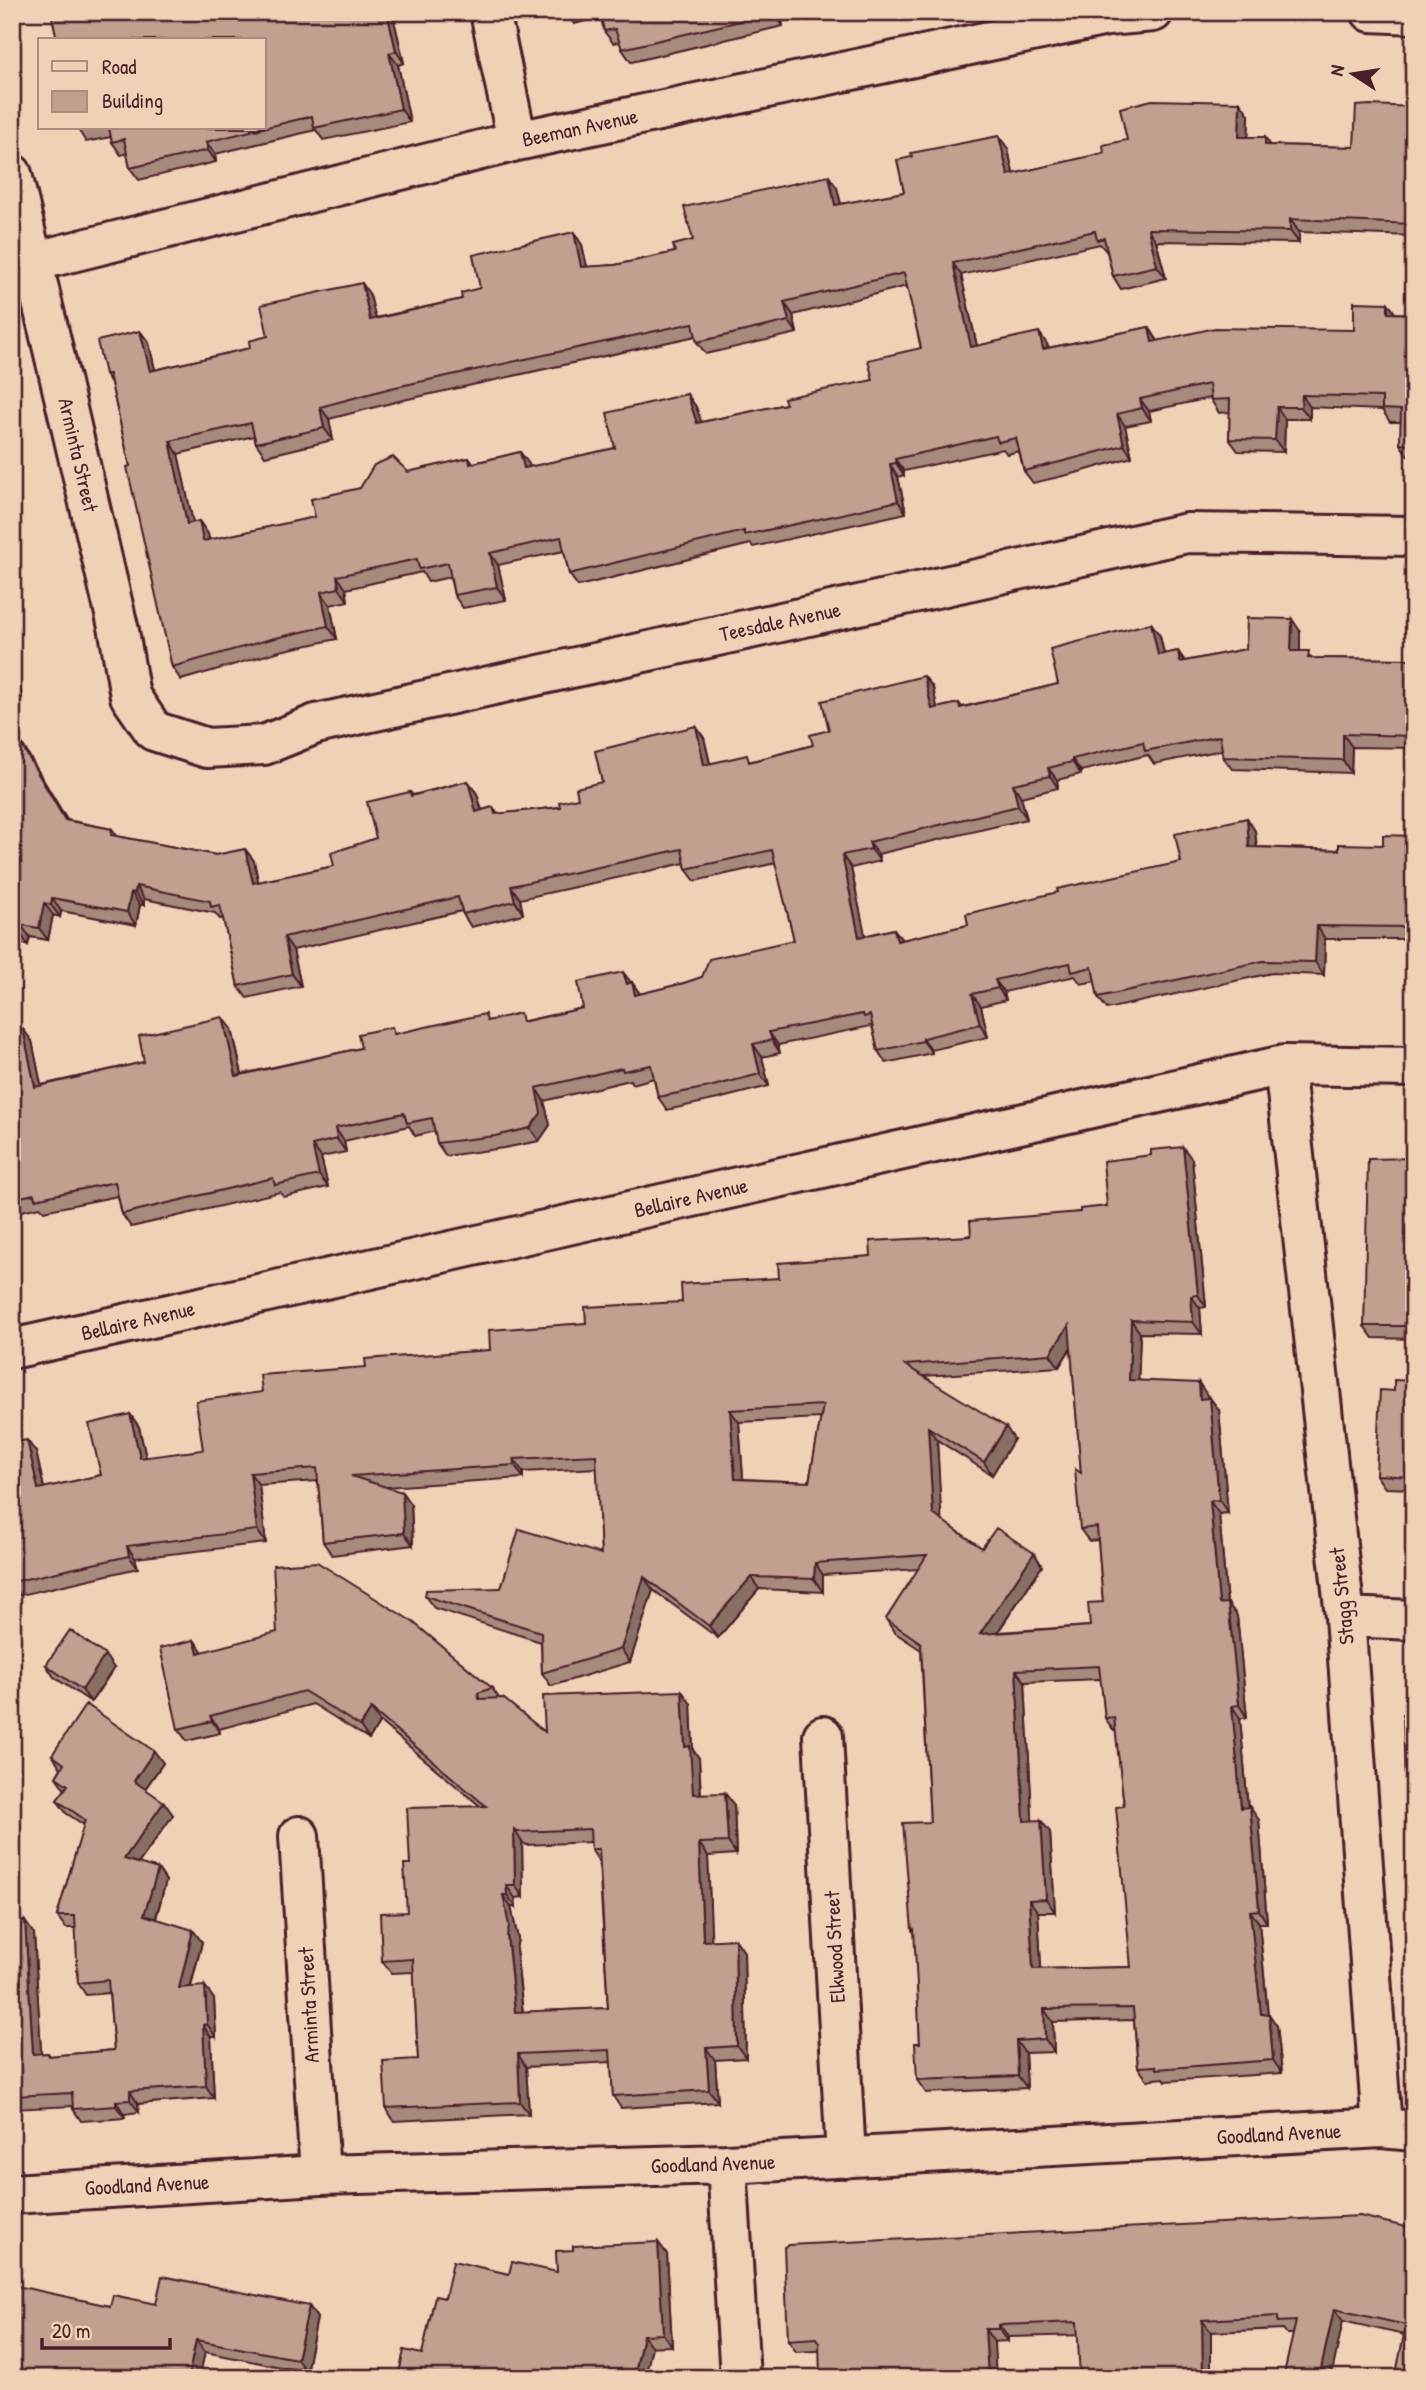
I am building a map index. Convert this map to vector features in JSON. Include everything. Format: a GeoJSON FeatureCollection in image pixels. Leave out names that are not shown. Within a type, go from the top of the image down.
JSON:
{"type":"FeatureCollection","features":[{"type":"Feature","properties":{"kind":"street"},"geometry":{"type":"LineString","coordinates":[[490,12],[517,141]]}},
{"type":"Feature","properties":{"kind":"street","name":"Beeman Avenue"},"geometry":{"type":"LineString","coordinates":[[22,265],[985,27],[1153,12]]}},
{"type":"Feature","properties":{"kind":"street"},"geometry":{"type":"LineString","coordinates":[[1371,12],[1412,13]]}},
{"type":"Feature","properties":{"kind":"street","name":"Arminta Street"},"geometry":{"type":"LineString","coordinates":[[12,174],[22,265],[119,631],[130,696],[154,732]]}},
{"type":"Feature","properties":{"kind":"street","name":"Teesdale Avenue"},"geometry":{"type":"LineString","coordinates":[[154,732],[207,748],[264,745],[316,724],[1186,533],[1414,536]]}},
{"type":"Feature","properties":{"kind":"street","name":"Bellaire Avenue"},"geometry":{"type":"LineString","coordinates":[[12,1349],[1284,1065],[1414,1068]]}},
{"type":"Feature","properties":{"kind":"street","name":"Stagg Street"},"geometry":{"type":"LineString","coordinates":[[1284,1065],[1398,2130]]}},
{"type":"Feature","properties":{"kind":"street"},"geometry":{"type":"LineString","coordinates":[[1345,1617],[1414,1620]]}},
{"type":"Feature","properties":{"kind":"street","name":"Elkwood Street"},"geometry":{"type":"LineString","coordinates":[[823,1736],[846,2158]]}},
{"type":"Feature","properties":{"kind":"street","name":"Arminta Street"},"geometry":{"type":"LineString","coordinates":[[299,1836],[320,2175]]}},
{"type":"Feature","properties":{"kind":"street","name":"Goodland Avenue"},"geometry":{"type":"LineString","coordinates":[[12,2194],[320,2175],[727,2164],[1398,2130]]}},
{"type":"Feature","properties":{"kind":"street"},"geometry":{"type":"LineString","coordinates":[[727,2164],[740,2378]]}},
{"type":"Feature","properties":{"kind":"building"},"geometry":{"type":"Polygon","coordinates":[[[51,12],[387,12],[396,51],[389,53],[401,109],[314,128],[312,116],[266,128],[266,38],[57,38],[51,12]]]}},
{"type":"Feature","properties":{"kind":"building"},"geometry":{"type":"Polygon","coordinates":[[[600,12],[774,13],[622,49],[615,29],[604,31],[600,12]]]}},
{"type":"Feature","properties":{"kind":"building"},"geometry":{"type":"Polygon","coordinates":[[[1152,100],[1240,102],[1239,137],[1265,137],[1265,145],[1354,147],[1356,106],[1414,107],[1414,224],[1290,219],[1290,231],[1148,229],[1157,266],[1113,276],[1104,238],[1097,240],[1095,231],[953,263],[971,347],[1039,332],[1043,349],[1149,327],[1152,342],[1215,328],[1354,330],[1354,302],[1388,303],[1388,313],[1414,314],[1414,444],[1400,444],[1401,410],[1382,409],[1382,397],[1302,395],[1301,407],[1277,407],[1275,440],[1229,439],[1230,399],[1211,400],[1209,384],[1140,399],[1142,408],[1117,414],[1124,445],[1024,471],[1016,438],[998,442],[996,436],[895,459],[896,463],[890,464],[898,501],[838,515],[744,535],[744,531],[569,574],[561,537],[490,553],[497,587],[454,595],[448,563],[419,569],[417,559],[337,576],[339,588],[321,592],[328,626],[172,667],[109,374],[105,374],[97,341],[140,331],[150,371],[250,348],[249,341],[268,336],[261,305],[362,283],[370,320],[462,299],[461,293],[480,288],[473,255],[574,232],[581,267],[615,265],[675,252],[673,245],[693,240],[684,207],[829,176],[835,205],[904,192],[897,160],[912,157],[911,153],[999,136],[1008,175],[1104,153],[1103,145],[1127,140],[1120,108],[1152,100]],[[904,273],[784,302],[789,321],[697,342],[693,323],[391,388],[320,407],[324,428],[256,443],[251,423],[170,441],[187,524],[199,521],[203,541],[315,517],[311,499],[360,488],[374,465],[393,457],[408,472],[469,458],[470,464],[520,452],[524,468],[615,448],[607,413],[687,394],[697,423],[786,404],[784,398],[873,380],[868,360],[921,348],[904,273]]]}},
{"type":"Feature","properties":{"kind":"building"},"geometry":{"type":"Polygon","coordinates":[[[109,130],[255,130],[206,142],[208,150],[130,168],[124,139],[112,142],[109,130]]]}},
{"type":"Feature","properties":{"kind":"building"},"geometry":{"type":"Polygon","coordinates":[[[1247,618],[1292,619],[1291,651],[1309,651],[1308,658],[1414,657],[1414,736],[1343,734],[1343,760],[1223,757],[1220,736],[1145,751],[1143,742],[1072,759],[1072,762],[1048,768],[1050,776],[1013,784],[1018,806],[869,842],[871,849],[842,855],[859,937],[894,929],[897,941],[968,925],[966,914],[1058,892],[1057,889],[1181,862],[1175,834],[1247,818],[1249,847],[1339,850],[1339,844],[1383,845],[1383,835],[1414,836],[1414,934],[1410,934],[1410,927],[1317,926],[1315,962],[1263,961],[1098,997],[1092,967],[1072,972],[1070,963],[995,980],[998,988],[972,994],[980,1024],[923,1038],[923,1041],[878,1051],[870,1015],[864,1017],[863,1014],[769,1032],[772,1040],[753,1044],[760,1074],[709,1087],[658,1097],[651,1065],[623,1071],[622,1068],[536,1088],[541,1113],[530,1128],[495,1136],[437,1143],[432,1118],[407,1123],[404,1113],[335,1128],[337,1139],[312,1145],[319,1175],[275,1185],[273,1178],[122,1214],[115,1182],[35,1199],[34,1194],[12,1199],[12,1031],[23,1029],[35,1087],[144,1062],[139,1036],[223,1017],[236,1076],[361,1048],[358,1034],[392,1027],[394,1034],[485,1014],[487,1021],[520,1013],[522,1022],[583,1008],[578,982],[623,972],[627,984],[632,982],[635,995],[702,977],[709,959],[794,940],[772,850],[686,869],[682,849],[511,886],[515,901],[463,914],[458,897],[284,937],[292,974],[238,986],[220,905],[211,907],[210,901],[136,886],[135,893],[131,892],[127,912],[52,898],[51,905],[44,903],[39,928],[21,925],[20,933],[12,931],[12,729],[65,820],[112,829],[111,835],[216,855],[245,849],[253,883],[334,866],[331,853],[376,838],[367,802],[410,792],[411,796],[468,781],[476,812],[493,807],[495,814],[560,807],[559,802],[578,798],[576,788],[602,782],[595,751],[696,726],[704,765],[747,755],[749,762],[813,745],[810,735],[829,730],[822,701],[924,676],[932,709],[959,703],[960,708],[1058,684],[1050,649],[1151,623],[1158,655],[1178,651],[1180,662],[1246,649],[1247,618]]]}},
{"type":"Feature","properties":{"kind":"building"},"geometry":{"type":"Polygon","coordinates":[[[1183,1147],[1198,1295],[1191,1296],[1193,1322],[1131,1320],[1129,1380],[1199,1383],[1200,1399],[1210,1398],[1219,1500],[1210,1501],[1219,1604],[1228,1603],[1239,1705],[1232,1706],[1241,1808],[1250,1807],[1259,1910],[1250,1911],[1261,2014],[1269,2014],[1273,2060],[1157,2069],[1156,2066],[1138,2067],[1133,2008],[1044,2009],[1045,2039],[1016,2041],[1018,2076],[917,2080],[915,2043],[920,2043],[914,1929],[912,1930],[903,1823],[930,1822],[921,1643],[886,1619],[927,1555],[815,1563],[814,1579],[751,1577],[709,1626],[644,1577],[621,1649],[542,1673],[541,1632],[425,1596],[426,1590],[501,1588],[519,1529],[601,1554],[596,1455],[514,1459],[515,1465],[351,1476],[402,1492],[404,1533],[323,1542],[317,1468],[250,1473],[257,1530],[127,1546],[129,1556],[12,1582],[12,1443],[27,1440],[38,1489],[101,1475],[89,1424],[130,1414],[140,1458],[203,1450],[196,1401],[262,1392],[260,1375],[366,1367],[365,1359],[490,1350],[489,1330],[586,1323],[585,1307],[682,1302],[681,1284],[779,1278],[778,1263],[871,1256],[870,1241],[971,1236],[970,1221],[1080,1212],[1080,1209],[1107,1206],[1103,1161],[1151,1155],[1151,1150],[1183,1147]],[[1069,1325],[1050,1354],[905,1365],[1006,1427],[984,1462],[928,1427],[933,1514],[982,1548],[996,1528],[1034,1553],[980,1634],[1090,1626],[1088,1603],[1103,1602],[1097,1527],[1080,1529],[1075,1469],[1081,1473],[1069,1325]],[[823,1405],[730,1410],[735,1479],[809,1482],[823,1405]],[[1099,1666],[1016,1670],[1024,1821],[1041,1820],[1046,1899],[1029,1900],[1033,1969],[1131,1967],[1116,1807],[1124,1806],[1114,1717],[1105,1718],[1099,1666]]]}},
{"type":"Feature","properties":{"kind":"building"},"geometry":{"type":"Polygon","coordinates":[[[1414,1158],[1414,1274],[1406,1274],[1405,1326],[1364,1326],[1368,1159],[1414,1158]]]}},
{"type":"Feature","properties":{"kind":"building"},"geometry":{"type":"Polygon","coordinates":[[[1394,1380],[1414,1381],[1414,1477],[1376,1475],[1380,1390],[1394,1391],[1394,1380]]]}},
{"type":"Feature","properties":{"kind":"building"},"geometry":{"type":"Polygon","coordinates":[[[317,1562],[413,1622],[492,1688],[478,1693],[479,1699],[503,1698],[545,1732],[543,1696],[682,1691],[685,1747],[690,1746],[693,1794],[725,1793],[728,1842],[699,1843],[703,1941],[735,1939],[737,2046],[706,2048],[709,2090],[613,2096],[610,2050],[518,2054],[520,2102],[386,2108],[383,2061],[418,2059],[413,1959],[382,1961],[380,1913],[407,1912],[404,1864],[410,1864],[407,1808],[486,1806],[371,1709],[360,1726],[304,1691],[210,1716],[212,1721],[178,1729],[160,1648],[194,1640],[198,1653],[277,1632],[273,1565],[317,1562]],[[514,1829],[515,1885],[506,1885],[507,1895],[503,1895],[509,1926],[507,1936],[515,2012],[608,2008],[599,1849],[591,1849],[590,1829],[518,1832],[514,1829]]]}},
{"type":"Feature","properties":{"kind":"building"},"geometry":{"type":"Polygon","coordinates":[[[70,1630],[105,1655],[82,1690],[46,1665],[70,1630]]]}},
{"type":"Feature","properties":{"kind":"building"},"geometry":{"type":"Polygon","coordinates":[[[86,1704],[154,1751],[134,1781],[164,1802],[124,1859],[158,1869],[144,1915],[193,1930],[179,1988],[205,1986],[207,2024],[203,2025],[206,2086],[130,2091],[130,2100],[116,2101],[116,2106],[73,2109],[72,2093],[12,2096],[12,1952],[22,1921],[25,1921],[33,2054],[48,2053],[49,2056],[114,2050],[108,1980],[78,1983],[75,1916],[57,1916],[85,1820],[57,1800],[68,1785],[56,1777],[64,1764],[52,1755],[86,1704]]]}},
{"type":"Feature","properties":{"kind":"building"},"geometry":{"type":"Polygon","coordinates":[[[1413,1709],[1414,1819],[1410,1818],[1411,1781],[1405,1781],[1403,1714],[1413,1714],[1413,1709]]]}},
{"type":"Feature","properties":{"kind":"building"},"geometry":{"type":"Polygon","coordinates":[[[1360,2216],[1414,2229],[1414,2378],[1395,2378],[1406,2325],[1334,2309],[1319,2378],[1283,2378],[1296,2321],[1278,2322],[1278,2316],[1202,2320],[1203,2378],[1080,2378],[1077,2322],[999,2325],[999,2329],[985,2329],[988,2378],[820,2378],[819,2343],[816,2338],[788,2340],[784,2247],[788,2245],[1360,2216]]]}},
{"type":"Feature","properties":{"kind":"building"},"geometry":{"type":"Polygon","coordinates":[[[658,2242],[663,2334],[643,2335],[634,2378],[398,2378],[404,2350],[422,2354],[435,2296],[445,2298],[453,2261],[509,2274],[512,2262],[557,2272],[556,2251],[573,2250],[573,2246],[658,2242]]]}},
{"type":"Feature","properties":{"kind":"building"},"geometry":{"type":"Polygon","coordinates":[[[162,2276],[309,2306],[297,2359],[196,2340],[188,2378],[12,2378],[12,2285],[110,2306],[113,2295],[156,2304],[162,2276]]]}}]}
